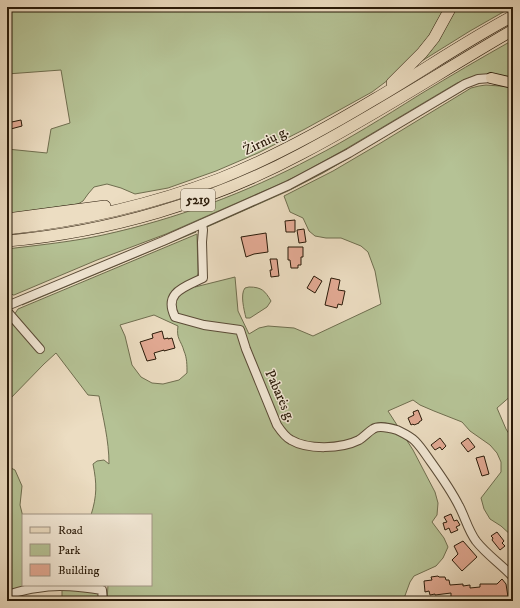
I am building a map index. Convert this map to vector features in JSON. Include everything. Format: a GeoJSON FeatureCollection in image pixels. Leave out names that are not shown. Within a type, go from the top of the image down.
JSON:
{"type":"FeatureCollection","features":[{"type":"Feature","properties":{"kind":"highway"},"geometry":{"type":"LineString","coordinates":[[377,98],[422,53],[434,38],[451,7]]}},
{"type":"Feature","properties":{"kind":"highway","name":"Žirnių g."},"geometry":{"type":"LineString","coordinates":[[7,228],[79,218],[157,200],[220,178],[254,164],[295,144],[377,98],[442,57],[513,16]]}},
{"type":"Feature","properties":{"kind":"highway","name":"Žirnių g."},"geometry":{"type":"LineString","coordinates":[[7,241],[47,236],[123,222],[198,200],[230,187],[301,154],[366,118],[513,30]]}},
{"type":"Feature","properties":{"kind":"highway","name":"5219"},"geometry":{"type":"LineString","coordinates":[[7,219],[157,200]]}},
{"type":"Feature","properties":{"kind":"main road"},"geometry":{"type":"LineString","coordinates":[[491,78],[513,83]]}},
{"type":"Feature","properties":{"kind":"street"},"geometry":{"type":"LineString","coordinates":[[7,306],[74,279],[289,185],[349,153],[465,84],[478,79],[491,78]]}},
{"type":"Feature","properties":{"kind":"street","name":"Pabarės g."},"geometry":{"type":"LineString","coordinates":[[202,224],[203,278],[176,292],[172,299],[171,309],[175,316],[204,325],[240,330],[246,349],[277,425],[282,433],[291,440],[305,446],[317,448],[333,447],[359,440],[374,428],[380,427],[395,430],[412,438],[428,457],[450,489],[476,541],[513,577]]}},
{"type":"Feature","properties":{"kind":"street"},"geometry":{"type":"LineString","coordinates":[[7,311],[40,349]]}},
{"type":"Feature","properties":{"kind":"street"},"geometry":{"type":"LineString","coordinates":[[7,595],[38,588],[74,586],[102,590],[103,601]]}},
{"type":"Feature","properties":{"kind":"green space"},"geometry":{"type":"Polygon","coordinates":[[[7,7],[100,7],[105,9],[106,7],[447,7],[433,33],[396,74],[372,92],[258,153],[216,171],[168,188],[135,194],[107,184],[94,187],[83,201],[78,204],[7,214],[7,149],[47,153],[51,129],[70,123],[61,70],[7,74],[7,7]]]}},
{"type":"Feature","properties":{"kind":"green space"},"geometry":{"type":"Polygon","coordinates":[[[457,7],[512,7],[417,64],[451,18],[457,7]]]}},
{"type":"Feature","properties":{"kind":"green space"},"geometry":{"type":"Polygon","coordinates":[[[513,40],[513,79],[485,75],[465,79],[297,176],[166,234],[97,260],[14,295],[7,294],[7,249],[79,240],[130,229],[184,213],[236,194],[287,171],[339,143],[513,40]]]}},
{"type":"Feature","properties":{"kind":"green space"},"geometry":{"type":"Polygon","coordinates":[[[486,85],[513,87],[513,394],[497,408],[506,429],[513,440],[513,537],[501,526],[490,519],[484,509],[481,498],[501,472],[501,462],[497,453],[490,445],[470,431],[462,422],[420,405],[413,400],[388,411],[413,450],[435,492],[438,503],[437,515],[432,522],[444,538],[448,547],[443,558],[436,566],[414,576],[410,582],[403,601],[107,601],[108,586],[152,586],[152,514],[91,514],[96,490],[93,464],[97,461],[104,460],[109,464],[107,438],[99,396],[88,395],[56,353],[7,402],[7,318],[14,315],[18,309],[197,234],[198,273],[193,282],[195,287],[235,277],[238,311],[249,334],[259,328],[268,326],[294,328],[313,336],[381,304],[375,271],[368,252],[361,246],[341,238],[315,236],[309,231],[303,218],[290,212],[284,196],[333,171],[471,88],[486,85]],[[154,315],[120,325],[125,336],[132,365],[141,377],[152,383],[163,384],[179,380],[187,373],[186,359],[183,347],[178,337],[178,326],[154,315]]]}},
{"type":"Feature","properties":{"kind":"green space"},"geometry":{"type":"Polygon","coordinates":[[[465,88],[467,88],[394,131],[465,88]]]}},
{"type":"Feature","properties":{"kind":"green space"},"geometry":{"type":"Polygon","coordinates":[[[347,159],[288,191],[207,227],[290,189],[347,159]]]}},
{"type":"Feature","properties":{"kind":"green space"},"geometry":{"type":"Polygon","coordinates":[[[196,232],[22,305],[23,304],[196,232]]]}},
{"type":"Feature","properties":{"kind":"green space"},"geometry":{"type":"Polygon","coordinates":[[[249,287],[263,290],[271,301],[267,307],[250,318],[246,318],[243,294],[245,288],[249,287]]]}},
{"type":"Feature","properties":{"kind":"green space"},"geometry":{"type":"Polygon","coordinates":[[[7,466],[15,470],[22,486],[20,505],[22,514],[22,586],[42,586],[7,592],[7,466]]]}},
{"type":"Feature","properties":{"kind":"green space"},"geometry":{"type":"Polygon","coordinates":[[[62,586],[100,586],[100,601],[62,601],[62,586]]]}},
{"type":"Feature","properties":{"kind":"building"},"geometry":{"type":"Polygon","coordinates":[[[21,120],[22,126],[7,130],[7,123],[21,120]]]}},
{"type":"Feature","properties":{"kind":"building"},"geometry":{"type":"Polygon","coordinates":[[[295,220],[295,232],[286,232],[285,221],[295,220]]]}},
{"type":"Feature","properties":{"kind":"building"},"geometry":{"type":"Polygon","coordinates":[[[304,229],[306,242],[299,243],[297,230],[304,229]]]}},
{"type":"Feature","properties":{"kind":"building"},"geometry":{"type":"Polygon","coordinates":[[[266,233],[268,252],[246,257],[241,237],[266,233]]]}},
{"type":"Feature","properties":{"kind":"building"},"geometry":{"type":"Polygon","coordinates":[[[288,247],[303,247],[303,257],[301,257],[301,265],[298,265],[298,268],[291,268],[290,260],[288,260],[288,247]]]}},
{"type":"Feature","properties":{"kind":"building"},"geometry":{"type":"Polygon","coordinates":[[[270,259],[277,259],[279,276],[271,277],[270,270],[272,270],[270,259]]]}},
{"type":"Feature","properties":{"kind":"building"},"geometry":{"type":"Polygon","coordinates":[[[314,276],[322,281],[315,293],[307,288],[314,276]]]}},
{"type":"Feature","properties":{"kind":"building"},"geometry":{"type":"Polygon","coordinates":[[[331,278],[340,280],[338,290],[345,291],[342,305],[338,304],[337,308],[325,305],[331,278]]]}},
{"type":"Feature","properties":{"kind":"building"},"geometry":{"type":"Polygon","coordinates":[[[162,331],[164,339],[172,338],[175,348],[154,353],[156,359],[147,361],[140,342],[153,338],[152,334],[162,331]]]}},
{"type":"Feature","properties":{"kind":"building"},"geometry":{"type":"Polygon","coordinates":[[[418,410],[422,420],[419,423],[411,425],[408,418],[414,415],[413,412],[418,410]]]}},
{"type":"Feature","properties":{"kind":"building"},"geometry":{"type":"Polygon","coordinates":[[[440,438],[446,446],[442,450],[440,447],[435,450],[431,445],[440,438]]]}},
{"type":"Feature","properties":{"kind":"building"},"geometry":{"type":"Polygon","coordinates":[[[468,438],[475,447],[468,452],[461,443],[468,438]]]}},
{"type":"Feature","properties":{"kind":"building"},"geometry":{"type":"Polygon","coordinates":[[[484,456],[489,474],[482,476],[476,458],[484,456]]]}},
{"type":"Feature","properties":{"kind":"building"},"geometry":{"type":"Polygon","coordinates":[[[451,514],[454,521],[457,520],[460,525],[456,527],[458,530],[451,533],[449,528],[445,530],[443,523],[447,522],[444,517],[451,514]]]}},
{"type":"Feature","properties":{"kind":"building"},"geometry":{"type":"Polygon","coordinates":[[[497,532],[504,541],[502,543],[505,546],[500,550],[492,540],[493,538],[491,536],[497,532]]]}},
{"type":"Feature","properties":{"kind":"building"},"geometry":{"type":"Polygon","coordinates":[[[463,541],[477,557],[462,571],[452,560],[458,554],[454,546],[463,541]]]}},
{"type":"Feature","properties":{"kind":"building"},"geometry":{"type":"Polygon","coordinates":[[[431,577],[445,577],[446,580],[449,580],[450,585],[470,585],[470,588],[480,587],[480,584],[497,584],[502,579],[506,584],[508,597],[496,598],[497,601],[454,601],[454,598],[451,598],[451,593],[430,595],[429,591],[425,592],[424,581],[432,580],[431,577]]]}}]}
